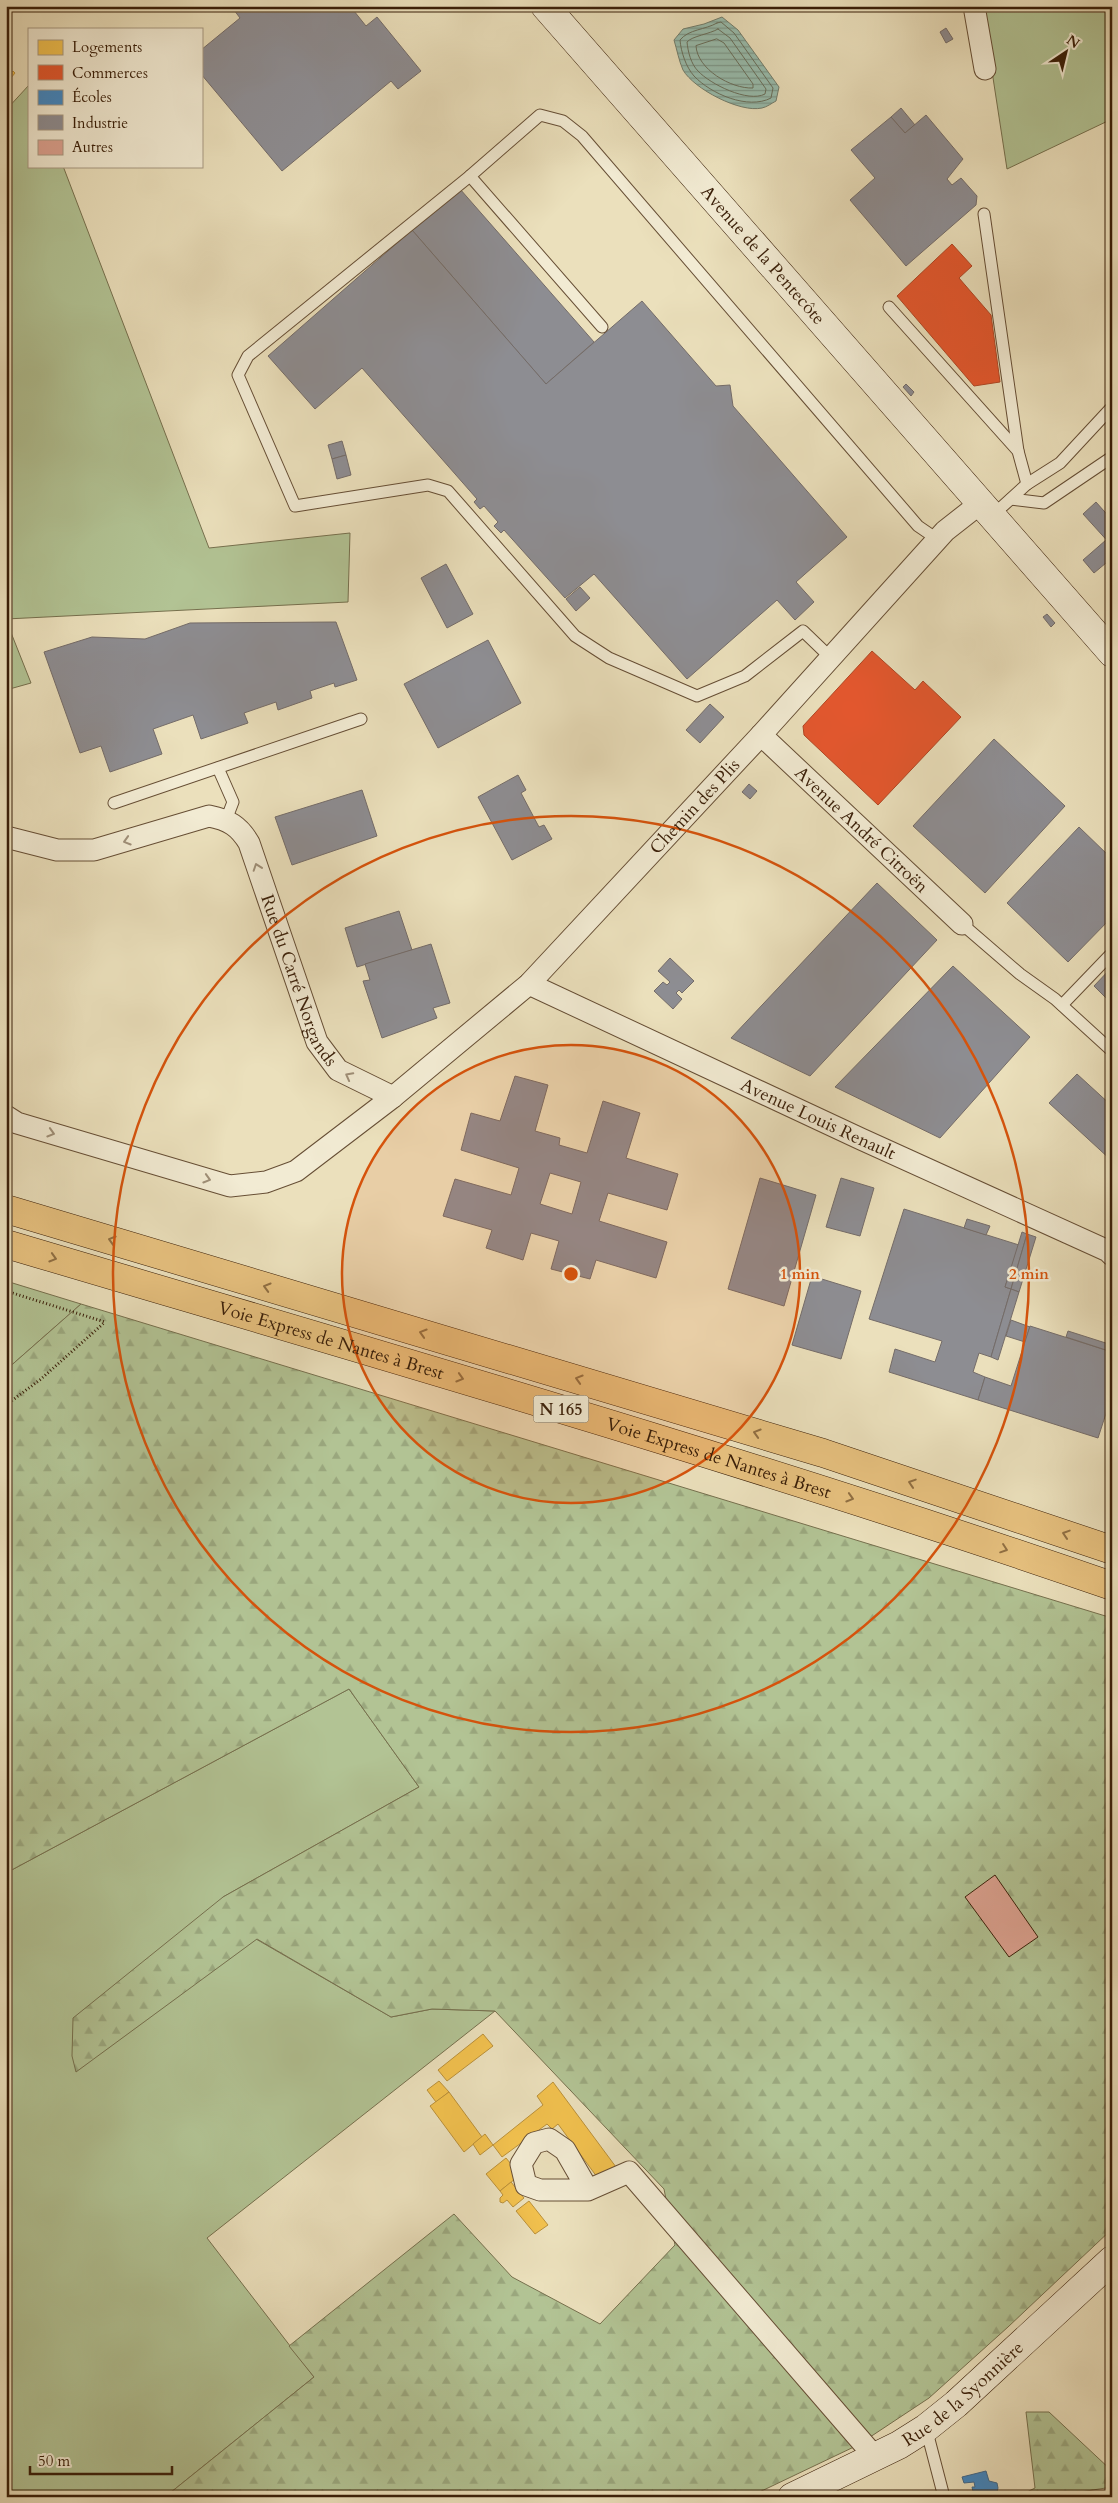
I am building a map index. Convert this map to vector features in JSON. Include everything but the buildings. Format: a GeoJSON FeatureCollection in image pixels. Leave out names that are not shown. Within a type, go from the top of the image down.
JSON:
{"type":"FeatureCollection","features":[{"type":"Feature","properties":{"kind":"highway","name":"Voie Express de Nantes à Brest"},"geometry":{"type":"LineString","coordinates":[[6,1209],[814,1451],[1112,1550]]}},
{"type":"Feature","properties":{"kind":"highway","name":"Voie Express de Nantes à Brest"},"geometry":{"type":"LineString","coordinates":[[6,1244],[764,1471],[905,1515],[1112,1586]]}},
{"type":"Feature","properties":{"kind":"main road","name":"Avenue de la Pentecôte"},"geometry":{"type":"LineString","coordinates":[[545,6],[995,505],[1112,653]]}},
{"type":"Feature","properties":{"kind":"main road","name":"Rue de la Syonnière"},"geometry":{"type":"LineString","coordinates":[[792,2497],[875,2457],[926,2428],[956,2404],[1112,2260]]}},
{"type":"Feature","properties":{"kind":"street"},"geometry":{"type":"LineString","coordinates":[[974,6],[985,69]]}},
{"type":"Feature","properties":{"kind":"street","name":"Chemin des Plis"},"geometry":{"type":"LineString","coordinates":[[393,1097],[529,984],[761,735],[937,539],[995,505]]}},
{"type":"Feature","properties":{"kind":"street","name":"Avenue André Citroën"},"geometry":{"type":"LineString","coordinates":[[761,735],[962,924]]}},
{"type":"Feature","properties":{"kind":"street"},"geometry":{"type":"LineString","coordinates":[[6,836],[57,850],[94,850],[209,816],[226,820]]}},
{"type":"Feature","properties":{"kind":"street","name":"Rue du Carré Norgands"},"geometry":{"type":"LineString","coordinates":[[226,820],[241,830],[249,843],[317,1042],[338,1070],[393,1097]]}},
{"type":"Feature","properties":{"kind":"street","name":"Avenue Louis Renault"},"geometry":{"type":"LineString","coordinates":[[529,984],[852,1135],[1110,1251]]}},
{"type":"Feature","properties":{"kind":"street"},"geometry":{"type":"LineString","coordinates":[[6,1116],[17,1123],[230,1186],[266,1182],[296,1171],[393,1097]]}},
{"type":"Feature","properties":{"kind":"street"},"geometry":{"type":"LineString","coordinates":[[588,2190],[629,2172],[875,2457]]}},
{"type":"Feature","properties":{"kind":"lane"},"geometry":{"type":"LineString","coordinates":[[831,658],[803,632],[745,676],[697,696],[609,658],[575,636],[448,491],[428,485],[295,506],[238,375],[248,356],[470,176],[540,115],[563,121],[582,136],[918,526],[937,539]]}},
{"type":"Feature","properties":{"kind":"lane"},"geometry":{"type":"LineString","coordinates":[[470,176],[602,327]]}},
{"type":"Feature","properties":{"kind":"lane"},"geometry":{"type":"LineString","coordinates":[[984,214],[1018,451],[1026,484]]}},
{"type":"Feature","properties":{"kind":"lane"},"geometry":{"type":"LineString","coordinates":[[889,307],[1018,451]]}},
{"type":"Feature","properties":{"kind":"lane"},"geometry":{"type":"LineString","coordinates":[[995,505],[1060,463],[1112,407]]}},
{"type":"Feature","properties":{"kind":"lane"},"geometry":{"type":"LineString","coordinates":[[995,505],[1044,503],[1112,457]]}},
{"type":"Feature","properties":{"kind":"lane"},"geometry":{"type":"LineString","coordinates":[[114,803],[361,719]]}},
{"type":"Feature","properties":{"kind":"lane"},"geometry":{"type":"LineString","coordinates":[[218,768],[233,802],[226,820]]}},
{"type":"Feature","properties":{"kind":"lane"},"geometry":{"type":"LineString","coordinates":[[962,924],[1020,974],[1062,1005],[1112,1051]]}},
{"type":"Feature","properties":{"kind":"lane"},"geometry":{"type":"LineString","coordinates":[[1062,1005],[1112,952]]}},
{"type":"Feature","properties":{"kind":"lane"},"geometry":{"type":"LineString","coordinates":[[926,2428],[944,2497]]}},
{"type":"Feature","properties":{"kind":"path"},"geometry":{"type":"LineString","coordinates":[[6,1291],[104,1322],[42,1379],[6,1405]]}},
{"type":"Feature","properties":{"kind":"green space"},"geometry":{"type":"Polygon","coordinates":[[[982,6],[1112,6],[1112,119],[1007,169],[982,6]]]}},
{"type":"Feature","properties":{"kind":"green space"},"geometry":{"type":"Polygon","coordinates":[[[28,86],[28,168],[64,168],[209,548],[350,533],[348,602],[6,619],[6,110],[28,86]]]}},
{"type":"Feature","properties":{"kind":"green space"},"geometry":{"type":"Polygon","coordinates":[[[6,620],[31,683],[6,690],[6,620]]]}},
{"type":"Feature","properties":{"kind":"green space"},"geometry":{"type":"Polygon","coordinates":[[[6,1281],[81,1304],[6,1370],[6,1281]]]}},
{"type":"Feature","properties":{"kind":"green space"},"geometry":{"type":"Polygon","coordinates":[[[81,1304],[1112,1618],[1112,2229],[929,2398],[858,2445],[749,2497],[165,2497],[314,2377],[289,2346],[454,2214],[512,2277],[600,2324],[675,2245],[664,2189],[495,2011],[432,2009],[391,2017],[257,1939],[76,2072],[72,2056],[73,2018],[223,1897],[419,1787],[349,1689],[6,1873],[6,1370],[81,1304]]]}},
{"type":"Feature","properties":{"kind":"green space"},"geometry":{"type":"Polygon","coordinates":[[[349,1689],[419,1787],[223,1897],[76,2071],[256,1939],[391,2017],[432,2009],[495,2011],[207,2238],[314,2377],[165,2497],[6,2497],[6,1873],[349,1689]]]}},
{"type":"Feature","properties":{"kind":"green space"},"geometry":{"type":"Polygon","coordinates":[[[1026,2412],[1049,2412],[1112,2471],[1112,2487],[1048,2497],[1017,2497],[1035,2488],[1026,2412]]]}},
{"type":"Feature","properties":{"kind":"water"},"geometry":{"type":"Polygon","coordinates":[[[722,17],[738,30],[779,87],[776,101],[768,106],[753,109],[718,98],[697,85],[683,70],[674,40],[683,29],[722,17]]]}}]}
